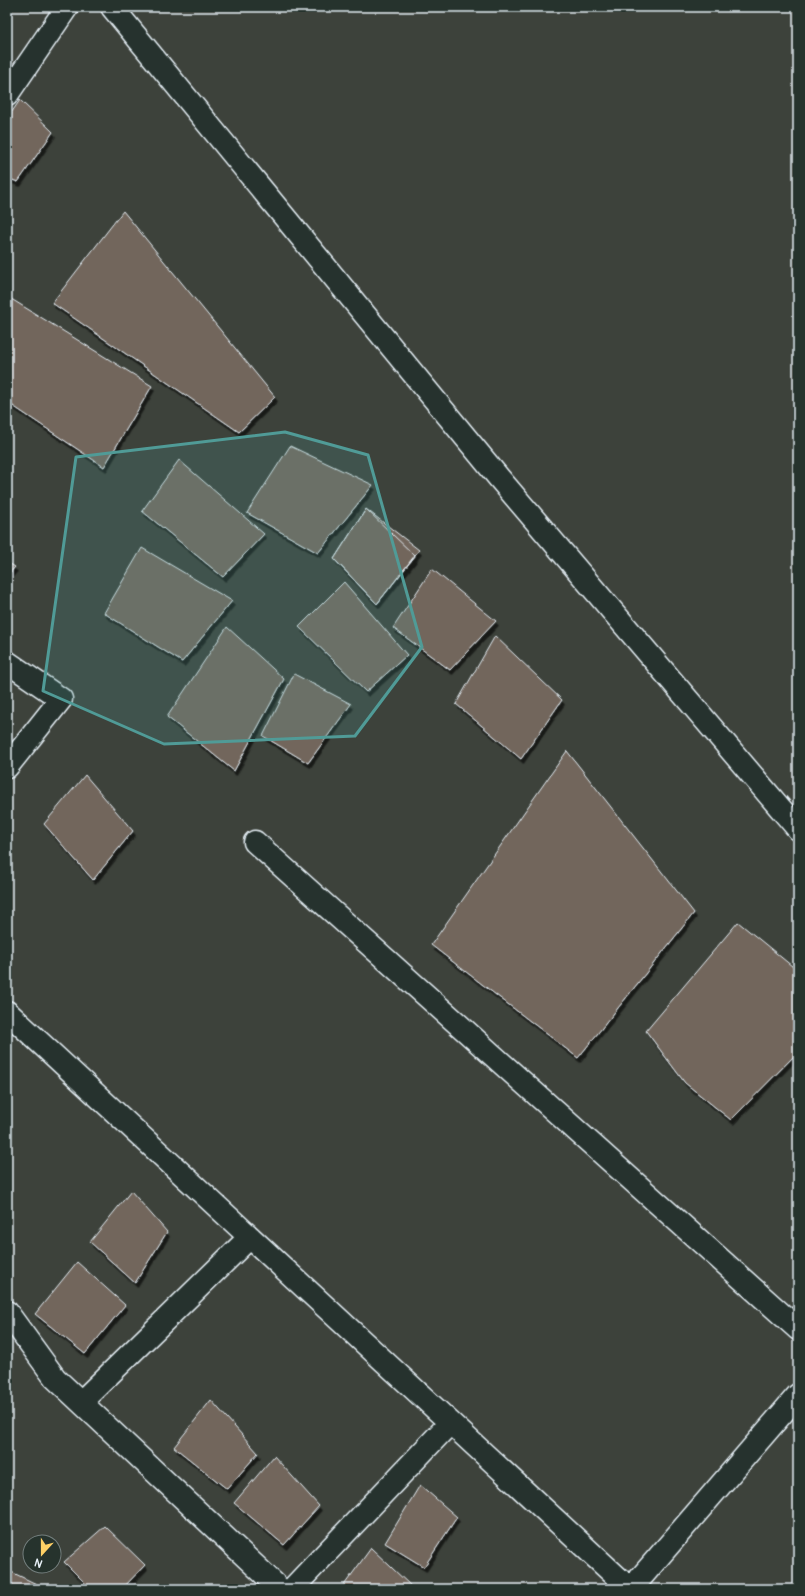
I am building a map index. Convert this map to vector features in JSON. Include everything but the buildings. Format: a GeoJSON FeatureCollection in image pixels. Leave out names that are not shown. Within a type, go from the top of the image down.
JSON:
{"type":"FeatureCollection","features":[{"type":"Feature","properties":{"kind":"street"},"geometry":{"type":"LineString","coordinates":[[7,95],[67,7]]}},
{"type":"Feature","properties":{"kind":"street"},"geometry":{"type":"LineString","coordinates":[[112,7],[500,478],[798,829]]}},
{"type":"Feature","properties":{"kind":"street"},"geometry":{"type":"LineString","coordinates":[[7,662],[61,699],[7,767]]}},
{"type":"Feature","properties":{"kind":"street"},"geometry":{"type":"LineString","coordinates":[[255,842],[798,1329]]}},
{"type":"Feature","properties":{"kind":"street"},"geometry":{"type":"LineString","coordinates":[[7,1012],[630,1589],[798,1394]]}},
{"type":"Feature","properties":{"kind":"street"},"geometry":{"type":"LineString","coordinates":[[81,1402],[250,1237]]}},
{"type":"Feature","properties":{"kind":"street"},"geometry":{"type":"LineString","coordinates":[[7,1312],[55,1378],[280,1589]]}},
{"type":"Feature","properties":{"kind":"street"},"geometry":{"type":"LineString","coordinates":[[292,1589],[450,1423]]}},
{"type":"Feature","properties":{"kind":"highlighted area"},"geometry":{"type":"Polygon","coordinates":[[[285,432],[368,455],[422,647],[355,736],[164,744],[43,691],[76,457],[285,432]]]}}]}
